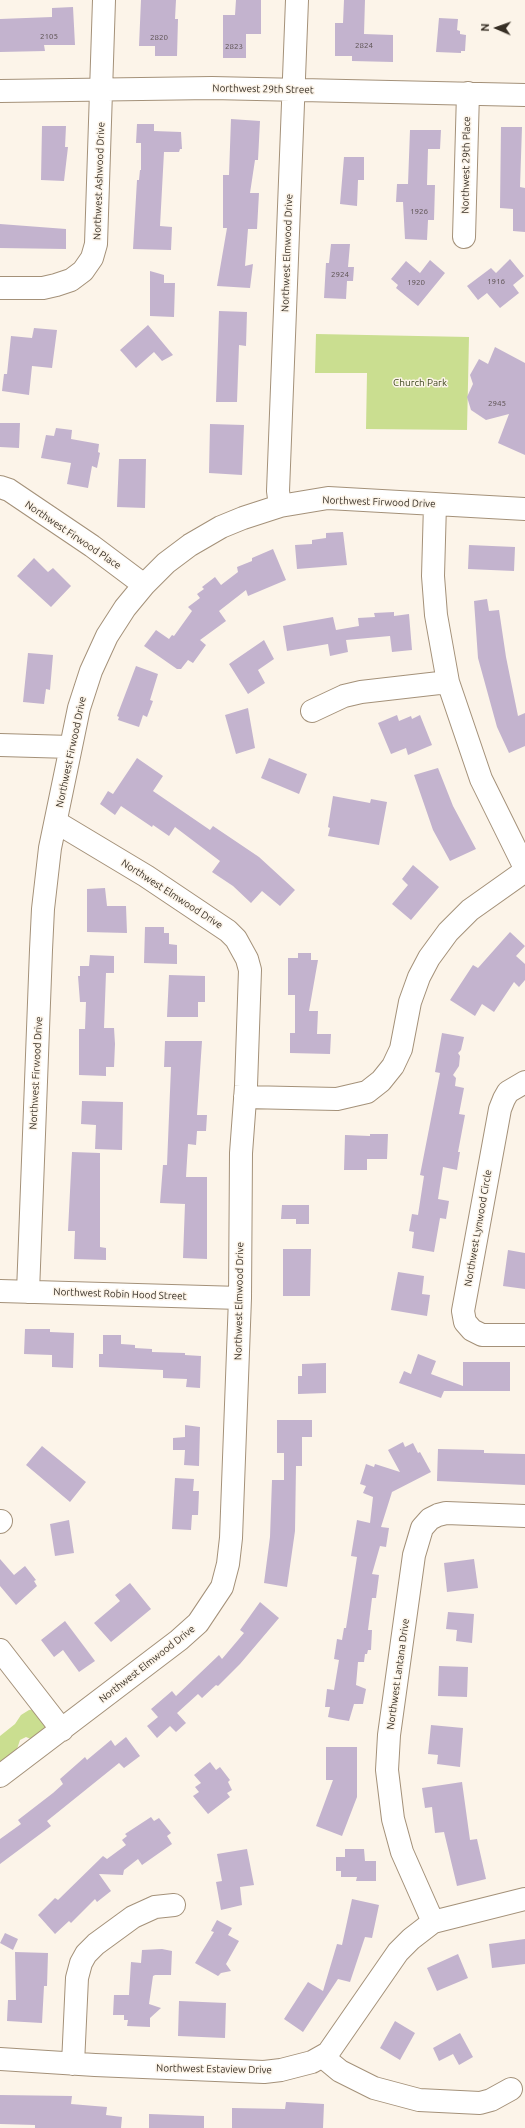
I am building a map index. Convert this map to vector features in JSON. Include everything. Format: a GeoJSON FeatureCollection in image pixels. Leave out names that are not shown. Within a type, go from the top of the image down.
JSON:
{"type":"FeatureCollection","features":[{"type":"Feature","properties":{"kind":"street","name":"Northwest Ashwood Drive"},"geometry":{"type":"LineString","coordinates":[[0,288],[43,288],[56,286],[71,280],[83,271],[92,258],[96,244],[104,0]]}},
{"type":"Feature","properties":{"kind":"street","name":"Northwest Elmwood Drive"},"geometry":{"type":"LineString","coordinates":[[280,506],[278,490],[297,0]]}},
{"type":"Feature","properties":{"kind":"street","name":"Northwest 29th Street"},"geometry":{"type":"LineString","coordinates":[[0,91],[212,88],[525,95]]}},
{"type":"Feature","properties":{"kind":"street","name":"Northwest 29th Place"},"geometry":{"type":"LineString","coordinates":[[464,237],[468,93]]}},
{"type":"Feature","properties":{"kind":"street","name":"Northwest Firwood Place"},"geometry":{"type":"LineString","coordinates":[[0,486],[9,490],[92,546],[144,585]]}},
{"type":"Feature","properties":{"kind":"street","name":"Northwest Firwood Drive"},"geometry":{"type":"LineString","coordinates":[[28,1292],[43,909],[56,822],[79,708],[91,671],[107,636],[125,608],[144,585],[166,564],[184,550],[215,531],[243,518],[280,506],[328,498],[525,509]]}},
{"type":"Feature","properties":{"kind":"street"},"geometry":{"type":"LineString","coordinates":[[245,1097],[337,1099],[367,1092],[382,1081],[393,1066],[401,1049],[410,1002],[419,977],[429,958],[448,932],[470,910],[525,870],[481,779],[448,682],[436,615],[433,576],[435,504]]}},
{"type":"Feature","properties":{"kind":"street"},"geometry":{"type":"LineString","coordinates":[[312,711],[344,696],[361,692],[448,682]]}},
{"type":"Feature","properties":{"kind":"street"},"geometry":{"type":"LineString","coordinates":[[0,745],[71,747]]}},
{"type":"Feature","properties":{"kind":"street","name":"Northwest Elmwood Drive"},"geometry":{"type":"LineString","coordinates":[[0,1776],[179,1640],[198,1622],[210,1607],[222,1587],[228,1564],[231,1538],[240,1298],[241,1153],[245,1097],[250,970],[245,954],[236,939],[188,903],[56,822]]}},
{"type":"Feature","properties":{"kind":"street","name":"Northwest Lynwood Circle"},"geometry":{"type":"LineString","coordinates":[[525,1082],[508,1092],[500,1109],[463,1311],[465,1322],[472,1330],[482,1335],[525,1335]]}},
{"type":"Feature","properties":{"kind":"street","name":"Northwest Robin Hood Street"},"geometry":{"type":"LineString","coordinates":[[0,1291],[240,1298]]}},
{"type":"Feature","properties":{"kind":"street","name":"Northwest Lantana Drive"},"geometry":{"type":"LineString","coordinates":[[433,1922],[402,1852],[393,1819],[388,1770],[390,1736],[414,1555],[422,1528],[430,1519],[438,1515],[446,1513],[525,1516]]}},
{"type":"Feature","properties":{"kind":"street"},"geometry":{"type":"LineString","coordinates":[[0,1650],[62,1730]]}},
{"type":"Feature","properties":{"kind":"street"},"geometry":{"type":"LineString","coordinates":[[511,2089],[491,2100],[480,2103],[419,2100],[374,2088],[340,2071],[323,2057],[344,2030],[398,1952],[411,1939],[433,1922],[525,1899]]}},
{"type":"Feature","properties":{"kind":"street"},"geometry":{"type":"LineString","coordinates":[[73,2064],[77,1978],[81,1963],[86,1954],[96,1944],[133,1917],[155,1907],[174,1904]]}},
{"type":"Feature","properties":{"kind":"street","name":"Northwest Estaview Drive"},"geometry":{"type":"LineString","coordinates":[[0,2059],[73,2064],[264,2072],[282,2070],[312,2062],[323,2057]]}},
{"type":"Feature","properties":{"kind":"green space","name":"Church Park"},"geometry":{"type":"Polygon","coordinates":[[[316,334],[469,337],[467,430],[366,429],[367,373],[315,373],[316,334]]]}},
{"type":"Feature","properties":{"kind":"green space"},"geometry":{"type":"Polygon","coordinates":[[[37,1709],[44,1718],[46,1731],[33,1740],[26,1737],[20,1740],[16,1752],[0,1767],[0,1736],[15,1724],[21,1715],[29,1710],[37,1709]]]}},
{"type":"Feature","properties":{"kind":"building"},"geometry":{"type":"Polygon","coordinates":[[[141,0],[176,0],[175,19],[178,19],[177,56],[155,56],[155,46],[139,46],[141,0]]]}},
{"type":"Feature","properties":{"kind":"building"},"geometry":{"type":"Polygon","coordinates":[[[236,0],[261,0],[261,34],[246,34],[246,58],[223,58],[223,15],[235,15],[236,0]]]}},
{"type":"Feature","properties":{"kind":"building"},"geometry":{"type":"Polygon","coordinates":[[[344,0],[365,0],[364,34],[393,35],[393,62],[352,61],[352,56],[335,56],[335,23],[343,23],[344,0]]]}},
{"type":"Feature","properties":{"kind":"building"},"geometry":{"type":"Polygon","coordinates":[[[73,7],[75,45],[44,45],[45,51],[0,52],[0,19],[52,17],[52,8],[73,7]]]}},
{"type":"Feature","properties":{"kind":"building"},"geometry":{"type":"Polygon","coordinates":[[[439,18],[458,19],[457,30],[460,31],[460,34],[466,35],[465,51],[461,51],[461,53],[436,52],[439,18]]]}},
{"type":"Feature","properties":{"kind":"building"},"geometry":{"type":"Polygon","coordinates":[[[231,119],[260,121],[258,160],[255,160],[250,193],[259,193],[257,229],[248,229],[245,266],[253,264],[250,288],[217,286],[227,228],[223,228],[223,175],[229,175],[231,119]]]}},
{"type":"Feature","properties":{"kind":"building"},"geometry":{"type":"Polygon","coordinates":[[[137,124],[154,124],[154,131],[181,132],[182,149],[180,149],[179,152],[164,152],[160,226],[172,227],[171,250],[133,249],[137,180],[139,180],[141,170],[141,143],[136,143],[137,124]]]}},
{"type":"Feature","properties":{"kind":"building"},"geometry":{"type":"Polygon","coordinates":[[[42,126],[66,126],[65,147],[68,147],[64,181],[41,180],[42,126]]]}},
{"type":"Feature","properties":{"kind":"building"},"geometry":{"type":"Polygon","coordinates":[[[501,127],[522,127],[520,187],[525,188],[525,232],[513,231],[513,209],[500,208],[501,127]]]}},
{"type":"Feature","properties":{"kind":"building"},"geometry":{"type":"Polygon","coordinates":[[[410,130],[441,130],[440,149],[428,149],[427,185],[435,185],[434,220],[428,220],[427,240],[405,239],[403,202],[396,202],[397,184],[408,184],[410,130]]]}},
{"type":"Feature","properties":{"kind":"building"},"geometry":{"type":"Polygon","coordinates":[[[344,157],[364,157],[364,180],[358,180],[357,206],[340,204],[344,157]]]}},
{"type":"Feature","properties":{"kind":"building"},"geometry":{"type":"Polygon","coordinates":[[[0,224],[66,229],[66,249],[0,248],[0,224]]]}},
{"type":"Feature","properties":{"kind":"building"},"geometry":{"type":"Polygon","coordinates":[[[331,244],[350,244],[348,267],[354,267],[353,281],[347,281],[346,299],[324,298],[326,263],[329,263],[331,244]]]}},
{"type":"Feature","properties":{"kind":"building"},"geometry":{"type":"Polygon","coordinates":[[[510,259],[524,276],[513,285],[519,293],[500,308],[487,293],[478,300],[467,286],[491,268],[496,273],[510,259]]]}},
{"type":"Feature","properties":{"kind":"building"},"geometry":{"type":"Polygon","coordinates":[[[430,260],[445,273],[418,306],[396,288],[398,285],[391,279],[406,261],[420,273],[430,260]]]}},
{"type":"Feature","properties":{"kind":"building"},"geometry":{"type":"Polygon","coordinates":[[[150,271],[164,275],[164,283],[175,283],[174,317],[150,316],[150,271]]]}},
{"type":"Feature","properties":{"kind":"building"},"geometry":{"type":"Polygon","coordinates":[[[219,311],[247,312],[246,346],[239,345],[237,402],[216,402],[219,311]]]}},
{"type":"Feature","properties":{"kind":"building"},"geometry":{"type":"Polygon","coordinates":[[[148,325],[173,355],[162,361],[154,352],[136,368],[120,350],[148,325]]]}},
{"type":"Feature","properties":{"kind":"building"},"geometry":{"type":"Polygon","coordinates":[[[34,328],[57,330],[52,368],[32,366],[29,395],[2,391],[4,374],[7,374],[11,336],[32,338],[34,328]]]}},
{"type":"Feature","properties":{"kind":"building"},"geometry":{"type":"Polygon","coordinates":[[[495,347],[525,363],[525,455],[498,443],[509,414],[486,420],[471,410],[467,397],[473,384],[470,375],[479,359],[488,364],[495,347]]]}},
{"type":"Feature","properties":{"kind":"building"},"geometry":{"type":"Polygon","coordinates":[[[0,423],[20,423],[19,448],[0,447],[0,423]]]}},
{"type":"Feature","properties":{"kind":"building"},"geometry":{"type":"Polygon","coordinates":[[[210,424],[244,425],[242,475],[209,473],[210,424]]]}},
{"type":"Feature","properties":{"kind":"building"},"geometry":{"type":"Polygon","coordinates":[[[56,428],[72,430],[71,439],[99,444],[98,452],[100,453],[97,468],[92,466],[88,488],[67,484],[71,463],[41,458],[46,435],[54,436],[56,428]]]}},
{"type":"Feature","properties":{"kind":"building"},"geometry":{"type":"Polygon","coordinates":[[[119,459],[146,459],[145,508],[117,507],[119,459]]]}},
{"type":"Feature","properties":{"kind":"building"},"geometry":{"type":"Polygon","coordinates":[[[343,532],[347,565],[297,569],[295,545],[312,544],[312,540],[326,538],[326,533],[343,532]]]}},
{"type":"Feature","properties":{"kind":"building"},"geometry":{"type":"Polygon","coordinates":[[[469,545],[515,547],[514,571],[468,569],[469,545]]]}},
{"type":"Feature","properties":{"kind":"building"},"geometry":{"type":"Polygon","coordinates":[[[273,549],[286,580],[248,596],[246,590],[219,611],[226,621],[200,640],[206,645],[193,663],[188,660],[181,669],[177,669],[144,646],[156,630],[169,639],[172,635],[174,636],[192,611],[188,607],[200,598],[197,594],[204,589],[202,587],[215,577],[221,585],[238,572],[237,567],[252,561],[252,558],[273,549]]]}},
{"type":"Feature","properties":{"kind":"building"},"geometry":{"type":"Polygon","coordinates":[[[34,558],[48,572],[53,568],[71,586],[51,607],[17,576],[34,558]]]}},
{"type":"Feature","properties":{"kind":"building"},"geometry":{"type":"Polygon","coordinates":[[[487,599],[489,611],[499,610],[506,657],[518,716],[525,713],[525,746],[509,753],[497,727],[478,658],[474,601],[487,599]]]}},
{"type":"Feature","properties":{"kind":"building"},"geometry":{"type":"Polygon","coordinates":[[[394,612],[394,616],[409,614],[412,650],[392,652],[390,636],[346,640],[348,652],[330,656],[328,644],[287,651],[283,626],[333,617],[336,630],[359,626],[358,618],[375,617],[374,613],[394,612]]]}},
{"type":"Feature","properties":{"kind":"building"},"geometry":{"type":"Polygon","coordinates":[[[264,640],[274,659],[258,670],[265,683],[248,694],[229,664],[264,640]]]}},
{"type":"Feature","properties":{"kind":"building"},"geometry":{"type":"Polygon","coordinates":[[[28,653],[53,655],[50,690],[46,689],[44,704],[23,702],[28,653]]]}},
{"type":"Feature","properties":{"kind":"building"},"geometry":{"type":"Polygon","coordinates":[[[136,666],[158,674],[150,700],[153,701],[147,717],[143,715],[139,727],[118,720],[119,717],[117,716],[136,666]]]}},
{"type":"Feature","properties":{"kind":"building"},"geometry":{"type":"Polygon","coordinates":[[[248,708],[255,748],[236,754],[225,715],[248,708]]]}},
{"type":"Feature","properties":{"kind":"building"},"geometry":{"type":"Polygon","coordinates":[[[397,715],[399,721],[411,716],[412,719],[420,715],[432,745],[408,755],[406,748],[391,754],[378,723],[397,715]]]}},
{"type":"Feature","properties":{"kind":"building"},"geometry":{"type":"Polygon","coordinates":[[[137,758],[163,776],[153,791],[210,830],[213,826],[259,857],[295,890],[280,906],[262,891],[251,903],[233,886],[212,872],[220,861],[175,827],[169,836],[153,825],[152,827],[121,806],[115,815],[100,804],[108,791],[113,794],[137,758]]]}},
{"type":"Feature","properties":{"kind":"building"},"geometry":{"type":"Polygon","coordinates":[[[269,758],[307,774],[299,794],[261,778],[269,758]]]}},
{"type":"Feature","properties":{"kind":"building"},"geometry":{"type":"Polygon","coordinates":[[[438,768],[453,806],[476,849],[450,861],[433,830],[414,775],[438,768]]]}},
{"type":"Feature","properties":{"kind":"building"},"geometry":{"type":"Polygon","coordinates":[[[333,796],[370,803],[371,799],[387,802],[379,845],[328,836],[333,796]]]}},
{"type":"Feature","properties":{"kind":"building"},"geometry":{"type":"Polygon","coordinates":[[[413,865],[439,887],[411,920],[392,904],[408,885],[402,879],[413,865]]]}},
{"type":"Feature","properties":{"kind":"building"},"geometry":{"type":"Polygon","coordinates":[[[105,888],[107,906],[126,906],[127,933],[87,932],[87,889],[105,888]]]}},
{"type":"Feature","properties":{"kind":"building"},"geometry":{"type":"Polygon","coordinates":[[[145,927],[164,927],[164,933],[169,933],[169,944],[177,945],[177,964],[144,963],[145,927]]]}},
{"type":"Feature","properties":{"kind":"building"},"geometry":{"type":"Polygon","coordinates":[[[510,932],[525,946],[516,956],[525,964],[525,980],[519,987],[514,982],[494,1012],[482,1004],[475,1016],[450,1000],[473,965],[478,968],[510,932]]]}},
{"type":"Feature","properties":{"kind":"building"},"geometry":{"type":"Polygon","coordinates":[[[298,953],[311,953],[311,960],[318,960],[309,1011],[318,1011],[317,1034],[331,1034],[330,1054],[290,1053],[290,1033],[295,1033],[295,995],[288,995],[288,958],[298,958],[298,953]]]}},
{"type":"Feature","properties":{"kind":"building"},"geometry":{"type":"Polygon","coordinates":[[[90,955],[114,956],[114,973],[106,973],[104,1028],[114,1028],[114,1067],[106,1067],[106,1076],[79,1075],[79,1029],[85,1029],[86,1002],[80,1002],[78,976],[80,976],[80,966],[89,966],[90,955]]]}},
{"type":"Feature","properties":{"kind":"building"},"geometry":{"type":"Polygon","coordinates":[[[169,975],[205,976],[205,1002],[198,1002],[198,1017],[167,1017],[169,975]]]}},
{"type":"Feature","properties":{"kind":"building"},"geometry":{"type":"Polygon","coordinates":[[[442,1033],[464,1037],[461,1050],[458,1053],[460,1056],[459,1066],[453,1075],[456,1078],[455,1086],[464,1088],[459,1114],[465,1115],[458,1152],[460,1152],[457,1170],[443,1167],[438,1199],[449,1201],[446,1219],[440,1218],[434,1252],[412,1248],[414,1232],[409,1231],[412,1214],[418,1215],[424,1176],[420,1175],[440,1073],[435,1072],[442,1033]]]}},
{"type":"Feature","properties":{"kind":"building"},"geometry":{"type":"Polygon","coordinates":[[[165,1041],[202,1041],[197,1115],[207,1115],[206,1131],[197,1131],[196,1145],[188,1144],[186,1177],[207,1177],[207,1259],[183,1258],[185,1204],[160,1203],[163,1165],[167,1165],[171,1067],[164,1067],[165,1041]]]}},
{"type":"Feature","properties":{"kind":"building"},"geometry":{"type":"Polygon","coordinates":[[[82,1101],[123,1102],[122,1150],[95,1149],[96,1125],[81,1124],[82,1101]]]}},
{"type":"Feature","properties":{"kind":"building"},"geometry":{"type":"Polygon","coordinates":[[[370,1134],[388,1134],[387,1159],[367,1159],[367,1170],[344,1170],[345,1135],[370,1136],[370,1134]]]}},
{"type":"Feature","properties":{"kind":"building"},"geometry":{"type":"Polygon","coordinates":[[[72,1152],[100,1153],[100,1247],[106,1248],[106,1260],[74,1259],[75,1231],[68,1231],[72,1152]]]}},
{"type":"Feature","properties":{"kind":"building"},"geometry":{"type":"Polygon","coordinates":[[[282,1205],[309,1205],[309,1224],[296,1224],[296,1219],[281,1219],[282,1205]]]}},
{"type":"Feature","properties":{"kind":"building"},"geometry":{"type":"Polygon","coordinates":[[[283,1249],[311,1249],[310,1296],[283,1296],[283,1249]]]}},
{"type":"Feature","properties":{"kind":"building"},"geometry":{"type":"Polygon","coordinates":[[[508,1250],[525,1253],[525,1289],[503,1286],[508,1250]]]}},
{"type":"Feature","properties":{"kind":"building"},"geometry":{"type":"Polygon","coordinates":[[[398,1272],[424,1276],[422,1294],[430,1295],[427,1316],[391,1310],[398,1272]]]}},
{"type":"Feature","properties":{"kind":"building"},"geometry":{"type":"Polygon","coordinates":[[[25,1329],[50,1329],[50,1332],[74,1333],[73,1368],[52,1367],[52,1355],[24,1354],[25,1329]]]}},
{"type":"Feature","properties":{"kind":"building"},"geometry":{"type":"Polygon","coordinates":[[[103,1335],[121,1335],[121,1344],[135,1345],[135,1348],[152,1349],[152,1352],[185,1353],[185,1355],[201,1356],[200,1388],[186,1387],[187,1379],[163,1378],[163,1370],[99,1367],[99,1354],[103,1354],[103,1335]]]}},
{"type":"Feature","properties":{"kind":"building"},"geometry":{"type":"Polygon","coordinates":[[[418,1354],[436,1361],[431,1374],[463,1386],[463,1362],[510,1362],[510,1391],[444,1391],[441,1398],[399,1383],[404,1371],[411,1374],[418,1354]]]}},
{"type":"Feature","properties":{"kind":"building"},"geometry":{"type":"Polygon","coordinates":[[[326,1363],[326,1393],[298,1394],[298,1376],[302,1376],[302,1364],[326,1363]]]}},
{"type":"Feature","properties":{"kind":"building"},"geometry":{"type":"Polygon","coordinates":[[[277,1420],[312,1420],[312,1437],[302,1437],[302,1466],[296,1466],[295,1531],[287,1587],[264,1583],[270,1537],[272,1480],[284,1480],[284,1453],[277,1453],[277,1420]]]}},
{"type":"Feature","properties":{"kind":"building"},"geometry":{"type":"Polygon","coordinates":[[[185,1425],[200,1427],[199,1466],[184,1465],[185,1450],[173,1450],[173,1438],[185,1437],[185,1425]]]}},
{"type":"Feature","properties":{"kind":"building"},"geometry":{"type":"Polygon","coordinates":[[[403,1442],[405,1447],[413,1443],[418,1453],[420,1452],[431,1472],[392,1492],[381,1527],[389,1528],[386,1547],[380,1546],[372,1574],[379,1575],[376,1598],[372,1598],[368,1630],[372,1630],[371,1650],[368,1650],[367,1654],[365,1654],[364,1662],[358,1662],[356,1685],[366,1689],[363,1704],[354,1704],[349,1721],[328,1717],[330,1707],[325,1707],[327,1689],[334,1690],[339,1660],[334,1659],[337,1639],[342,1640],[344,1628],[346,1628],[357,1557],[351,1556],[357,1520],[370,1523],[373,1497],[363,1493],[366,1486],[360,1484],[366,1464],[374,1467],[375,1464],[400,1472],[388,1450],[403,1442]]]}},
{"type":"Feature","properties":{"kind":"building"},"geometry":{"type":"Polygon","coordinates":[[[42,1446],[86,1482],[70,1502],[26,1465],[42,1446]]]}},
{"type":"Feature","properties":{"kind":"building"},"geometry":{"type":"Polygon","coordinates":[[[438,1449],[484,1450],[484,1453],[525,1454],[525,1485],[437,1481],[438,1449]]]}},
{"type":"Feature","properties":{"kind":"building"},"geometry":{"type":"Polygon","coordinates":[[[175,1478],[194,1479],[193,1491],[199,1491],[198,1515],[192,1515],[191,1530],[172,1529],[175,1478]]]}},
{"type":"Feature","properties":{"kind":"building"},"geometry":{"type":"Polygon","coordinates":[[[69,1520],[74,1553],[55,1556],[50,1524],[69,1520]]]}},
{"type":"Feature","properties":{"kind":"building"},"geometry":{"type":"Polygon","coordinates":[[[0,1559],[14,1575],[25,1566],[36,1580],[34,1581],[37,1586],[16,1605],[0,1586],[0,1559]]]}},
{"type":"Feature","properties":{"kind":"building"},"geometry":{"type":"Polygon","coordinates":[[[474,1559],[478,1588],[447,1592],[444,1563],[474,1559]]]}},
{"type":"Feature","properties":{"kind":"building"},"geometry":{"type":"Polygon","coordinates":[[[130,1583],[151,1609],[111,1642],[94,1623],[120,1601],[115,1595],[130,1583]]]}},
{"type":"Feature","properties":{"kind":"building"},"geometry":{"type":"Polygon","coordinates":[[[260,1602],[279,1618],[240,1664],[218,1686],[216,1685],[202,1698],[198,1694],[177,1713],[186,1723],[176,1732],[170,1726],[157,1738],[147,1726],[158,1717],[151,1709],[172,1691],[176,1696],[219,1655],[222,1659],[244,1633],[240,1630],[260,1602]]]}},
{"type":"Feature","properties":{"kind":"building"},"geometry":{"type":"Polygon","coordinates":[[[448,1612],[474,1614],[472,1643],[456,1641],[457,1630],[446,1629],[448,1612]]]}},
{"type":"Feature","properties":{"kind":"building"},"geometry":{"type":"Polygon","coordinates":[[[65,1621],[95,1661],[79,1672],[63,1650],[54,1657],[41,1640],[65,1621]]]}},
{"type":"Feature","properties":{"kind":"building"},"geometry":{"type":"Polygon","coordinates":[[[439,1666],[468,1667],[467,1697],[438,1696],[439,1666]]]}},
{"type":"Feature","properties":{"kind":"building"},"geometry":{"type":"Polygon","coordinates":[[[431,1725],[463,1728],[460,1767],[437,1764],[438,1755],[428,1754],[431,1725]]]}},
{"type":"Feature","properties":{"kind":"building"},"geometry":{"type":"Polygon","coordinates":[[[126,1737],[140,1756],[124,1768],[119,1763],[47,1821],[51,1826],[0,1864],[0,1839],[21,1824],[18,1820],[63,1784],[60,1779],[85,1757],[87,1760],[111,1740],[115,1746],[126,1737]]]}},
{"type":"Feature","properties":{"kind":"building"},"geometry":{"type":"Polygon","coordinates":[[[326,1747],[357,1747],[357,1797],[342,1836],[316,1826],[333,1780],[326,1780],[326,1747]]]}},
{"type":"Feature","properties":{"kind":"building"},"geometry":{"type":"Polygon","coordinates":[[[210,1762],[216,1770],[220,1767],[230,1780],[228,1782],[232,1790],[227,1793],[230,1797],[208,1814],[193,1796],[199,1792],[195,1787],[201,1783],[194,1775],[210,1762]]]}},
{"type":"Feature","properties":{"kind":"building"},"geometry":{"type":"Polygon","coordinates":[[[462,1782],[470,1840],[477,1839],[486,1879],[457,1886],[444,1832],[435,1833],[432,1807],[425,1808],[422,1788],[462,1782]]]}},
{"type":"Feature","properties":{"kind":"building"},"geometry":{"type":"Polygon","coordinates":[[[151,1817],[154,1821],[159,1818],[171,1833],[167,1836],[172,1844],[142,1865],[138,1859],[124,1870],[123,1875],[99,1874],[111,1891],[97,1902],[95,1899],[71,1923],[69,1921],[55,1934],[38,1915],[55,1898],[58,1900],[103,1856],[107,1859],[126,1845],[122,1840],[127,1836],[125,1834],[151,1817]]]}},
{"type":"Feature","properties":{"kind":"building"},"geometry":{"type":"Polygon","coordinates":[[[247,1849],[254,1885],[240,1887],[242,1905],[221,1910],[216,1882],[222,1881],[217,1854],[247,1849]]]}},
{"type":"Feature","properties":{"kind":"building"},"geometry":{"type":"Polygon","coordinates":[[[345,1849],[364,1849],[365,1861],[376,1861],[376,1881],[356,1881],[357,1877],[341,1877],[341,1871],[336,1871],[336,1857],[345,1857],[345,1849]]]}},
{"type":"Feature","properties":{"kind":"building"},"geometry":{"type":"Polygon","coordinates":[[[352,1899],[379,1905],[372,1938],[365,1937],[350,1982],[338,1979],[303,2032],[284,2019],[308,1982],[323,1991],[337,1944],[342,1945],[352,1899]]]}},
{"type":"Feature","properties":{"kind":"building"},"geometry":{"type":"Polygon","coordinates":[[[217,1920],[232,1928],[228,1935],[239,1941],[226,1964],[231,1971],[221,1973],[218,1976],[195,1963],[214,1932],[211,1931],[217,1920]]]}},
{"type":"Feature","properties":{"kind":"building"},"geometry":{"type":"Polygon","coordinates":[[[5,1933],[18,1939],[13,1950],[0,1943],[5,1933]]]}},
{"type":"Feature","properties":{"kind":"building"},"geometry":{"type":"Polygon","coordinates":[[[525,1939],[525,1964],[492,1968],[489,1944],[525,1939]]]}},
{"type":"Feature","properties":{"kind":"building"},"geometry":{"type":"Polygon","coordinates":[[[162,1949],[172,1951],[171,1975],[153,1976],[149,2004],[161,2008],[150,2018],[150,2027],[127,2026],[128,2020],[124,2020],[124,2015],[113,2015],[114,1995],[129,1995],[131,1962],[141,1963],[142,1950],[162,1949]]]}},
{"type":"Feature","properties":{"kind":"building"},"geometry":{"type":"Polygon","coordinates":[[[15,1952],[48,1953],[47,1986],[44,1986],[42,2023],[7,2021],[8,2000],[16,2000],[15,1952]]]}},
{"type":"Feature","properties":{"kind":"building"},"geometry":{"type":"Polygon","coordinates":[[[458,1954],[468,1978],[437,1991],[427,1968],[458,1954]]]}},
{"type":"Feature","properties":{"kind":"building"},"geometry":{"type":"Polygon","coordinates":[[[179,2001],[226,2003],[225,2038],[178,2036],[179,2001]]]}},
{"type":"Feature","properties":{"kind":"building"},"geometry":{"type":"Polygon","coordinates":[[[395,2021],[415,2033],[400,2060],[380,2048],[395,2021]]]}},
{"type":"Feature","properties":{"kind":"building"},"geometry":{"type":"Polygon","coordinates":[[[460,2033],[473,2057],[459,2065],[453,2054],[439,2061],[433,2048],[460,2033]]]}},
{"type":"Feature","properties":{"kind":"building"},"geometry":{"type":"Polygon","coordinates":[[[0,2095],[72,2096],[71,2104],[107,2107],[106,2115],[122,2117],[121,2128],[35,2128],[35,2125],[0,2124],[0,2095]]]}},
{"type":"Feature","properties":{"kind":"building"},"geometry":{"type":"Polygon","coordinates":[[[286,2102],[324,2104],[323,2128],[232,2128],[232,2108],[285,2109],[286,2102]]]}},
{"type":"Feature","properties":{"kind":"building"},"geometry":{"type":"Polygon","coordinates":[[[149,2114],[204,2116],[204,2128],[149,2128],[149,2114]]]}}]}
